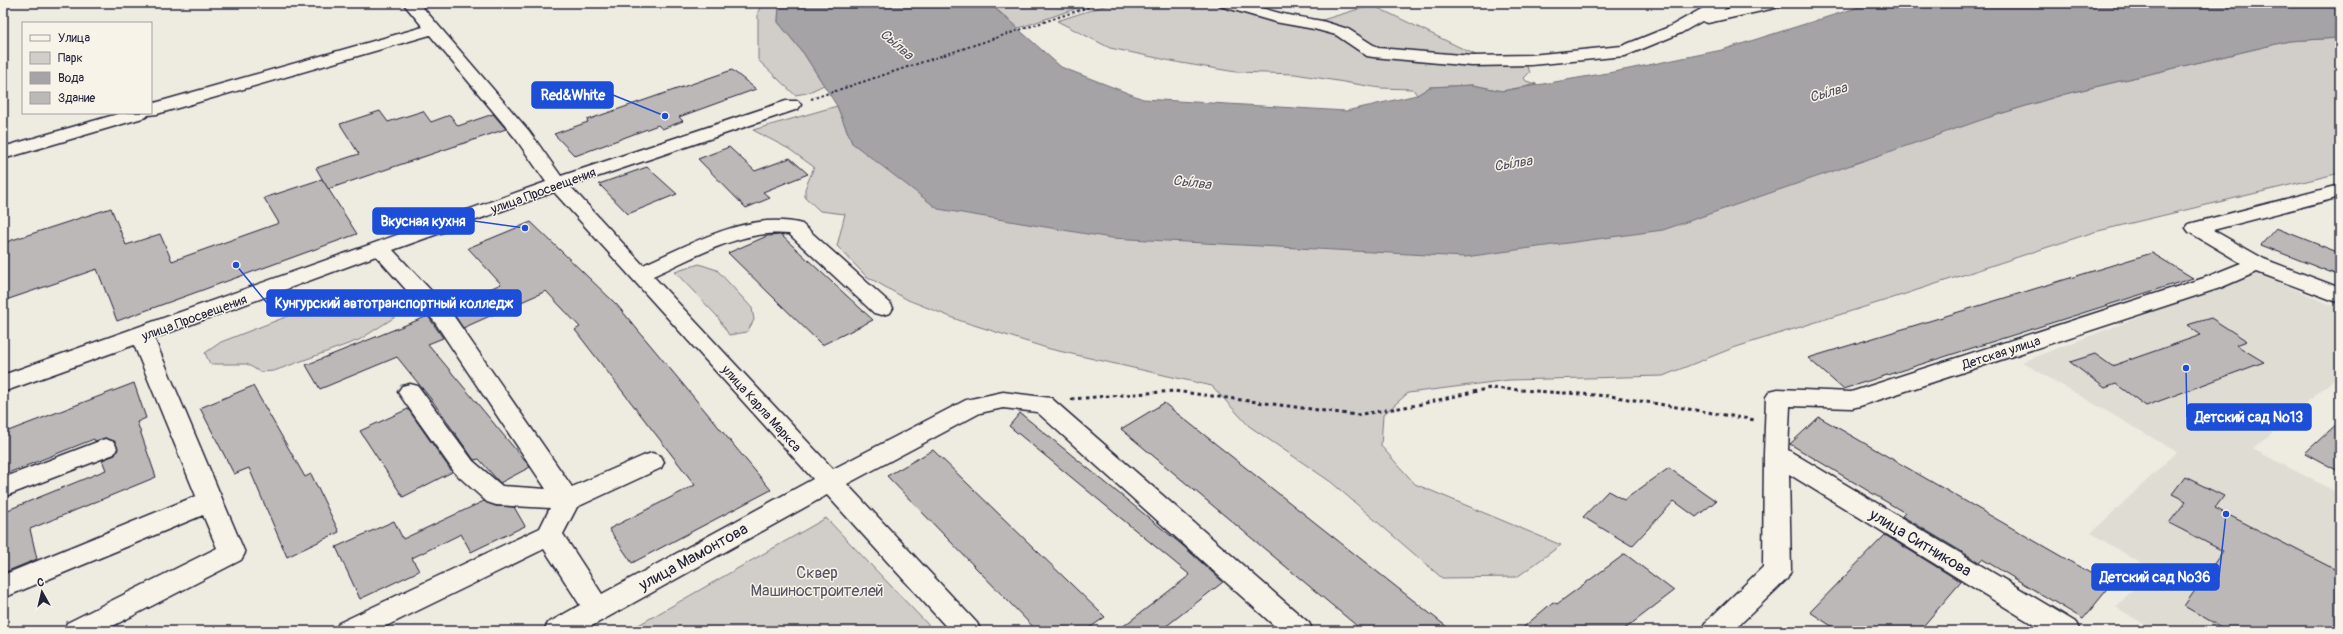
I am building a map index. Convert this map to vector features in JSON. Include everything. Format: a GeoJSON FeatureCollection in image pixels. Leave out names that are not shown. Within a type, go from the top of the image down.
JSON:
{"type":"FeatureCollection","features":[{"type":"Feature","properties":{"kind":"street","name":"улица Карла Маркса"},"geometry":{"type":"LineString","coordinates":[[412,3],[523,135],[557,184],[967,631]]}},
{"type":"Feature","properties":{"kind":"street"},"geometry":{"type":"LineString","coordinates":[[1226,3],[1342,32],[1373,52],[1399,56],[1472,61],[1531,60],[1624,51],[1675,30],[1724,3]]}},
{"type":"Feature","properties":{"kind":"street"},"geometry":{"type":"LineString","coordinates":[[1690,22],[1775,3]]}},
{"type":"Feature","properties":{"kind":"street"},"geometry":{"type":"LineString","coordinates":[[152,110],[433,28]]}},
{"type":"Feature","properties":{"kind":"street","name":"улица Просвещения"},"geometry":{"type":"LineString","coordinates":[[3,384],[142,336],[557,184],[800,102]]}},
{"type":"Feature","properties":{"kind":"street"},"geometry":{"type":"LineString","coordinates":[[3,153],[137,114]]}},
{"type":"Feature","properties":{"kind":"street"},"geometry":{"type":"LineString","coordinates":[[2340,190],[2196,228],[2257,264],[2340,296]]}},
{"type":"Feature","properties":{"kind":"street"},"geometry":{"type":"LineString","coordinates":[[640,274],[746,230],[781,225],[795,228],[882,308]]}},
{"type":"Feature","properties":{"kind":"street"},"geometry":{"type":"LineString","coordinates":[[381,249],[442,316],[567,500]]}},
{"type":"Feature","properties":{"kind":"street","name":"Детская улица"},"geometry":{"type":"LineString","coordinates":[[1715,631],[1777,572],[1776,454],[1778,397],[1852,400],[2212,283],[2257,264]]}},
{"type":"Feature","properties":{"kind":"street"},"geometry":{"type":"LineString","coordinates":[[78,631],[232,553],[142,336]]}},
{"type":"Feature","properties":{"kind":"street"},"geometry":{"type":"LineString","coordinates":[[410,392],[464,467],[496,494],[567,500],[652,462]]}},
{"type":"Feature","properties":{"kind":"street","name":"улица Мамонтова"},"geometry":{"type":"LineString","coordinates":[[558,631],[829,482],[974,406],[1003,400],[1043,404]]}},
{"type":"Feature","properties":{"kind":"street"},"geometry":{"type":"LineString","coordinates":[[1043,404],[1299,631]]}},
{"type":"Feature","properties":{"kind":"street"},"geometry":{"type":"LineString","coordinates":[[3,488],[105,448]]}},
{"type":"Feature","properties":{"kind":"street","name":"улица Ситникова"},"geometry":{"type":"LineString","coordinates":[[1776,454],[2067,631]]}},
{"type":"Feature","properties":{"kind":"street"},"geometry":{"type":"LineString","coordinates":[[349,631],[549,535],[567,500]]}},
{"type":"Feature","properties":{"kind":"street"},"geometry":{"type":"LineString","coordinates":[[3,587],[210,501]]}},
{"type":"Feature","properties":{"kind":"street"},"geometry":{"type":"LineString","coordinates":[[549,535],[597,609]]}},
{"type":"Feature","properties":{"kind":"path"},"geometry":{"type":"LineString","coordinates":[[800,102],[1101,3]]}},
{"type":"Feature","properties":{"kind":"path"},"geometry":{"type":"LineString","coordinates":[[1043,404],[1052,401],[1174,391],[1356,415],[1417,405],[1490,388],[1610,396],[1777,424]]}},
{"type":"Feature","properties":{"kind":"shaded area"},"geometry":{"type":"Polygon","coordinates":[[[2257,272],[2340,309],[2340,374],[2253,449],[2340,494],[2340,631],[2155,631],[2116,607],[2152,570],[2091,533],[2177,452],[2022,362],[2257,272]]]}},
{"type":"Feature","properties":{"kind":"green space"},"geometry":{"type":"Polygon","coordinates":[[[762,3],[779,3],[778,22],[804,54],[824,85],[807,93],[795,95],[758,60],[758,12],[762,3]]]}},
{"type":"Feature","properties":{"kind":"green space"},"geometry":{"type":"Polygon","coordinates":[[[989,3],[1092,3],[1019,28],[989,3]]]}},
{"type":"Feature","properties":{"kind":"green space"},"geometry":{"type":"Polygon","coordinates":[[[1113,3],[1224,3],[1279,20],[1292,26],[1336,33],[1370,53],[1408,61],[1447,64],[1526,65],[1530,72],[1524,78],[1526,81],[1537,84],[1502,91],[1473,85],[1430,87],[1417,95],[1413,89],[1380,88],[1295,74],[1236,72],[1181,63],[1110,48],[1057,21],[1113,3]]]}},
{"type":"Feature","properties":{"kind":"green space"},"geometry":{"type":"Polygon","coordinates":[[[1372,5],[1484,59],[1374,49],[1342,27],[1319,21],[1372,5]]]}},
{"type":"Feature","properties":{"kind":"green space"},"geometry":{"type":"Polygon","coordinates":[[[2340,38],[2340,173],[2094,232],[1890,299],[1733,348],[1663,376],[1509,380],[1408,393],[1383,415],[1381,446],[1415,484],[1561,545],[1517,577],[1442,578],[1331,482],[1249,426],[1212,386],[1050,349],[961,321],[908,300],[866,276],[837,246],[845,214],[820,211],[805,197],[805,189],[814,167],[789,149],[753,130],[837,106],[852,143],[1990,117],[2065,94],[2289,41],[2340,38]]]}},
{"type":"Feature","properties":{"kind":"green space"},"geometry":{"type":"Polygon","coordinates":[[[699,264],[717,270],[752,308],[754,320],[747,332],[729,335],[717,316],[675,272],[699,264]]]}},
{"type":"Feature","properties":{"kind":"green space"},"geometry":{"type":"Polygon","coordinates":[[[345,294],[395,317],[359,340],[274,371],[260,372],[247,364],[210,364],[205,353],[221,342],[345,294]]]}},
{"type":"Feature","properties":{"kind":"green space","name":"Сквер Машиностроителей"},"geometry":{"type":"Polygon","coordinates":[[[826,518],[934,631],[628,631],[826,518]]]}},
{"type":"Feature","properties":{"kind":"water","name":"Сы́лва"},"geometry":{"type":"Polygon","coordinates":[[[779,3],[989,3],[1061,67],[1143,99],[1346,111],[1417,95],[1430,87],[1473,85],[1502,91],[1619,71],[1722,50],[1872,3],[2340,3],[2340,38],[2289,41],[2065,94],[1990,117],[1663,230],[1465,257],[1111,238],[938,209],[852,143],[837,106],[804,54],[778,22],[779,3]]]}},
{"type":"Feature","properties":{"kind":"building"},"geometry":{"type":"Polygon","coordinates":[[[732,70],[756,89],[679,117],[683,121],[662,129],[658,125],[575,156],[554,134],[588,122],[587,120],[732,70]]]}},
{"type":"Feature","properties":{"kind":"building"},"geometry":{"type":"Polygon","coordinates":[[[380,111],[388,122],[423,111],[431,122],[450,115],[458,126],[493,114],[506,129],[328,189],[316,168],[359,154],[340,124],[380,111]]]}},
{"type":"Feature","properties":{"kind":"building"},"geometry":{"type":"Polygon","coordinates":[[[729,147],[755,171],[790,158],[808,174],[763,192],[770,198],[746,208],[698,159],[729,147]]]}},
{"type":"Feature","properties":{"kind":"building"},"geometry":{"type":"Polygon","coordinates":[[[647,167],[677,194],[628,214],[599,184],[647,167]]]}},
{"type":"Feature","properties":{"kind":"building"},"geometry":{"type":"Polygon","coordinates":[[[322,179],[357,234],[117,321],[97,269],[3,301],[3,243],[111,208],[126,245],[160,234],[172,261],[279,223],[264,198],[322,179]]]}},
{"type":"Feature","properties":{"kind":"building"},"geometry":{"type":"Polygon","coordinates":[[[531,222],[617,305],[771,490],[632,563],[609,529],[695,485],[575,330],[580,327],[546,291],[463,328],[449,307],[501,284],[468,248],[531,222]]]}},
{"type":"Feature","properties":{"kind":"building"},"geometry":{"type":"Polygon","coordinates":[[[2276,228],[2340,253],[2340,276],[2261,245],[2276,228]]]}},
{"type":"Feature","properties":{"kind":"building"},"geometry":{"type":"Polygon","coordinates":[[[781,235],[873,320],[822,345],[728,253],[767,236],[781,235]]]}},
{"type":"Feature","properties":{"kind":"building"},"geometry":{"type":"Polygon","coordinates":[[[2152,253],[2193,278],[1843,389],[1808,358],[2152,253]]]}},
{"type":"Feature","properties":{"kind":"building"},"geometry":{"type":"Polygon","coordinates":[[[428,316],[443,338],[428,344],[530,467],[500,483],[479,459],[474,460],[431,399],[397,357],[320,389],[306,365],[428,316]]]}},
{"type":"Feature","properties":{"kind":"building"},"geometry":{"type":"Polygon","coordinates":[[[2211,318],[2247,341],[2236,345],[2264,362],[2146,406],[2116,384],[2105,388],[2070,362],[2095,354],[2112,366],[2201,335],[2187,325],[2211,318]]]}},
{"type":"Feature","properties":{"kind":"building"},"geometry":{"type":"Polygon","coordinates":[[[134,383],[146,418],[137,422],[156,477],[30,529],[37,559],[3,573],[3,512],[106,470],[102,460],[115,455],[118,449],[114,441],[105,438],[95,441],[94,439],[3,475],[3,433],[134,383]]]}},
{"type":"Feature","properties":{"kind":"building"},"geometry":{"type":"Polygon","coordinates":[[[253,386],[305,477],[311,474],[339,532],[287,557],[249,468],[234,474],[200,408],[253,386]]]}},
{"type":"Feature","properties":{"kind":"building"},"geometry":{"type":"Polygon","coordinates":[[[1164,403],[1452,631],[1363,631],[1121,429],[1164,403]]]}},
{"type":"Feature","properties":{"kind":"building"},"geometry":{"type":"Polygon","coordinates":[[[408,409],[452,472],[403,497],[360,431],[408,409]]]}},
{"type":"Feature","properties":{"kind":"building"},"geometry":{"type":"Polygon","coordinates":[[[1020,413],[1181,544],[1223,582],[1160,631],[1117,631],[1190,575],[1009,426],[1020,413]]]}},
{"type":"Feature","properties":{"kind":"building"},"geometry":{"type":"Polygon","coordinates":[[[1819,417],[2111,585],[2083,619],[1982,559],[1979,562],[1902,516],[1905,513],[1790,444],[1819,417]]]}},
{"type":"Feature","properties":{"kind":"building"},"geometry":{"type":"Polygon","coordinates":[[[2340,421],[2340,472],[2305,453],[2340,421]]]}},
{"type":"Feature","properties":{"kind":"building"},"geometry":{"type":"Polygon","coordinates":[[[933,450],[1105,617],[1085,631],[1037,631],[887,476],[933,450]]]}},
{"type":"Feature","properties":{"kind":"building"},"geometry":{"type":"Polygon","coordinates":[[[1669,468],[1716,501],[1696,517],[1674,501],[1632,546],[1583,517],[1608,491],[1624,500],[1669,468]]]}},
{"type":"Feature","properties":{"kind":"building"},"geometry":{"type":"Polygon","coordinates":[[[2185,477],[2224,496],[2215,508],[2340,572],[2340,631],[2228,631],[2184,606],[2223,551],[2169,523],[2186,501],[2172,494],[2185,477]]]}},
{"type":"Feature","properties":{"kind":"building"},"geometry":{"type":"Polygon","coordinates":[[[484,501],[496,506],[514,507],[525,526],[471,552],[461,534],[412,558],[419,571],[360,599],[336,547],[394,521],[403,539],[484,501]]]}},
{"type":"Feature","properties":{"kind":"building"},"geometry":{"type":"Polygon","coordinates":[[[1885,535],[1961,582],[1919,631],[1839,631],[1810,612],[1885,535]]]}},
{"type":"Feature","properties":{"kind":"building"},"geometry":{"type":"Polygon","coordinates":[[[1625,554],[1674,591],[1622,631],[1519,631],[1553,602],[1557,604],[1625,554]]]}},
{"type":"Feature","properties":{"kind":"place","name":"Red&White"},"geometry":{"type":"Point","coordinates":[665,116]}},
{"type":"Feature","properties":{"kind":"place","name":"Вкусная кухня"},"geometry":{"type":"Point","coordinates":[525,228]}},
{"type":"Feature","properties":{"kind":"place","name":"Кунгурский автотранспортный колледж"},"geometry":{"type":"Point","coordinates":[236,265]}},
{"type":"Feature","properties":{"kind":"place","name":"Детский сад №13"},"geometry":{"type":"Point","coordinates":[2186,368]}},
{"type":"Feature","properties":{"kind":"place","name":"Детский сад №36"},"geometry":{"type":"Point","coordinates":[2226,514]}}]}
